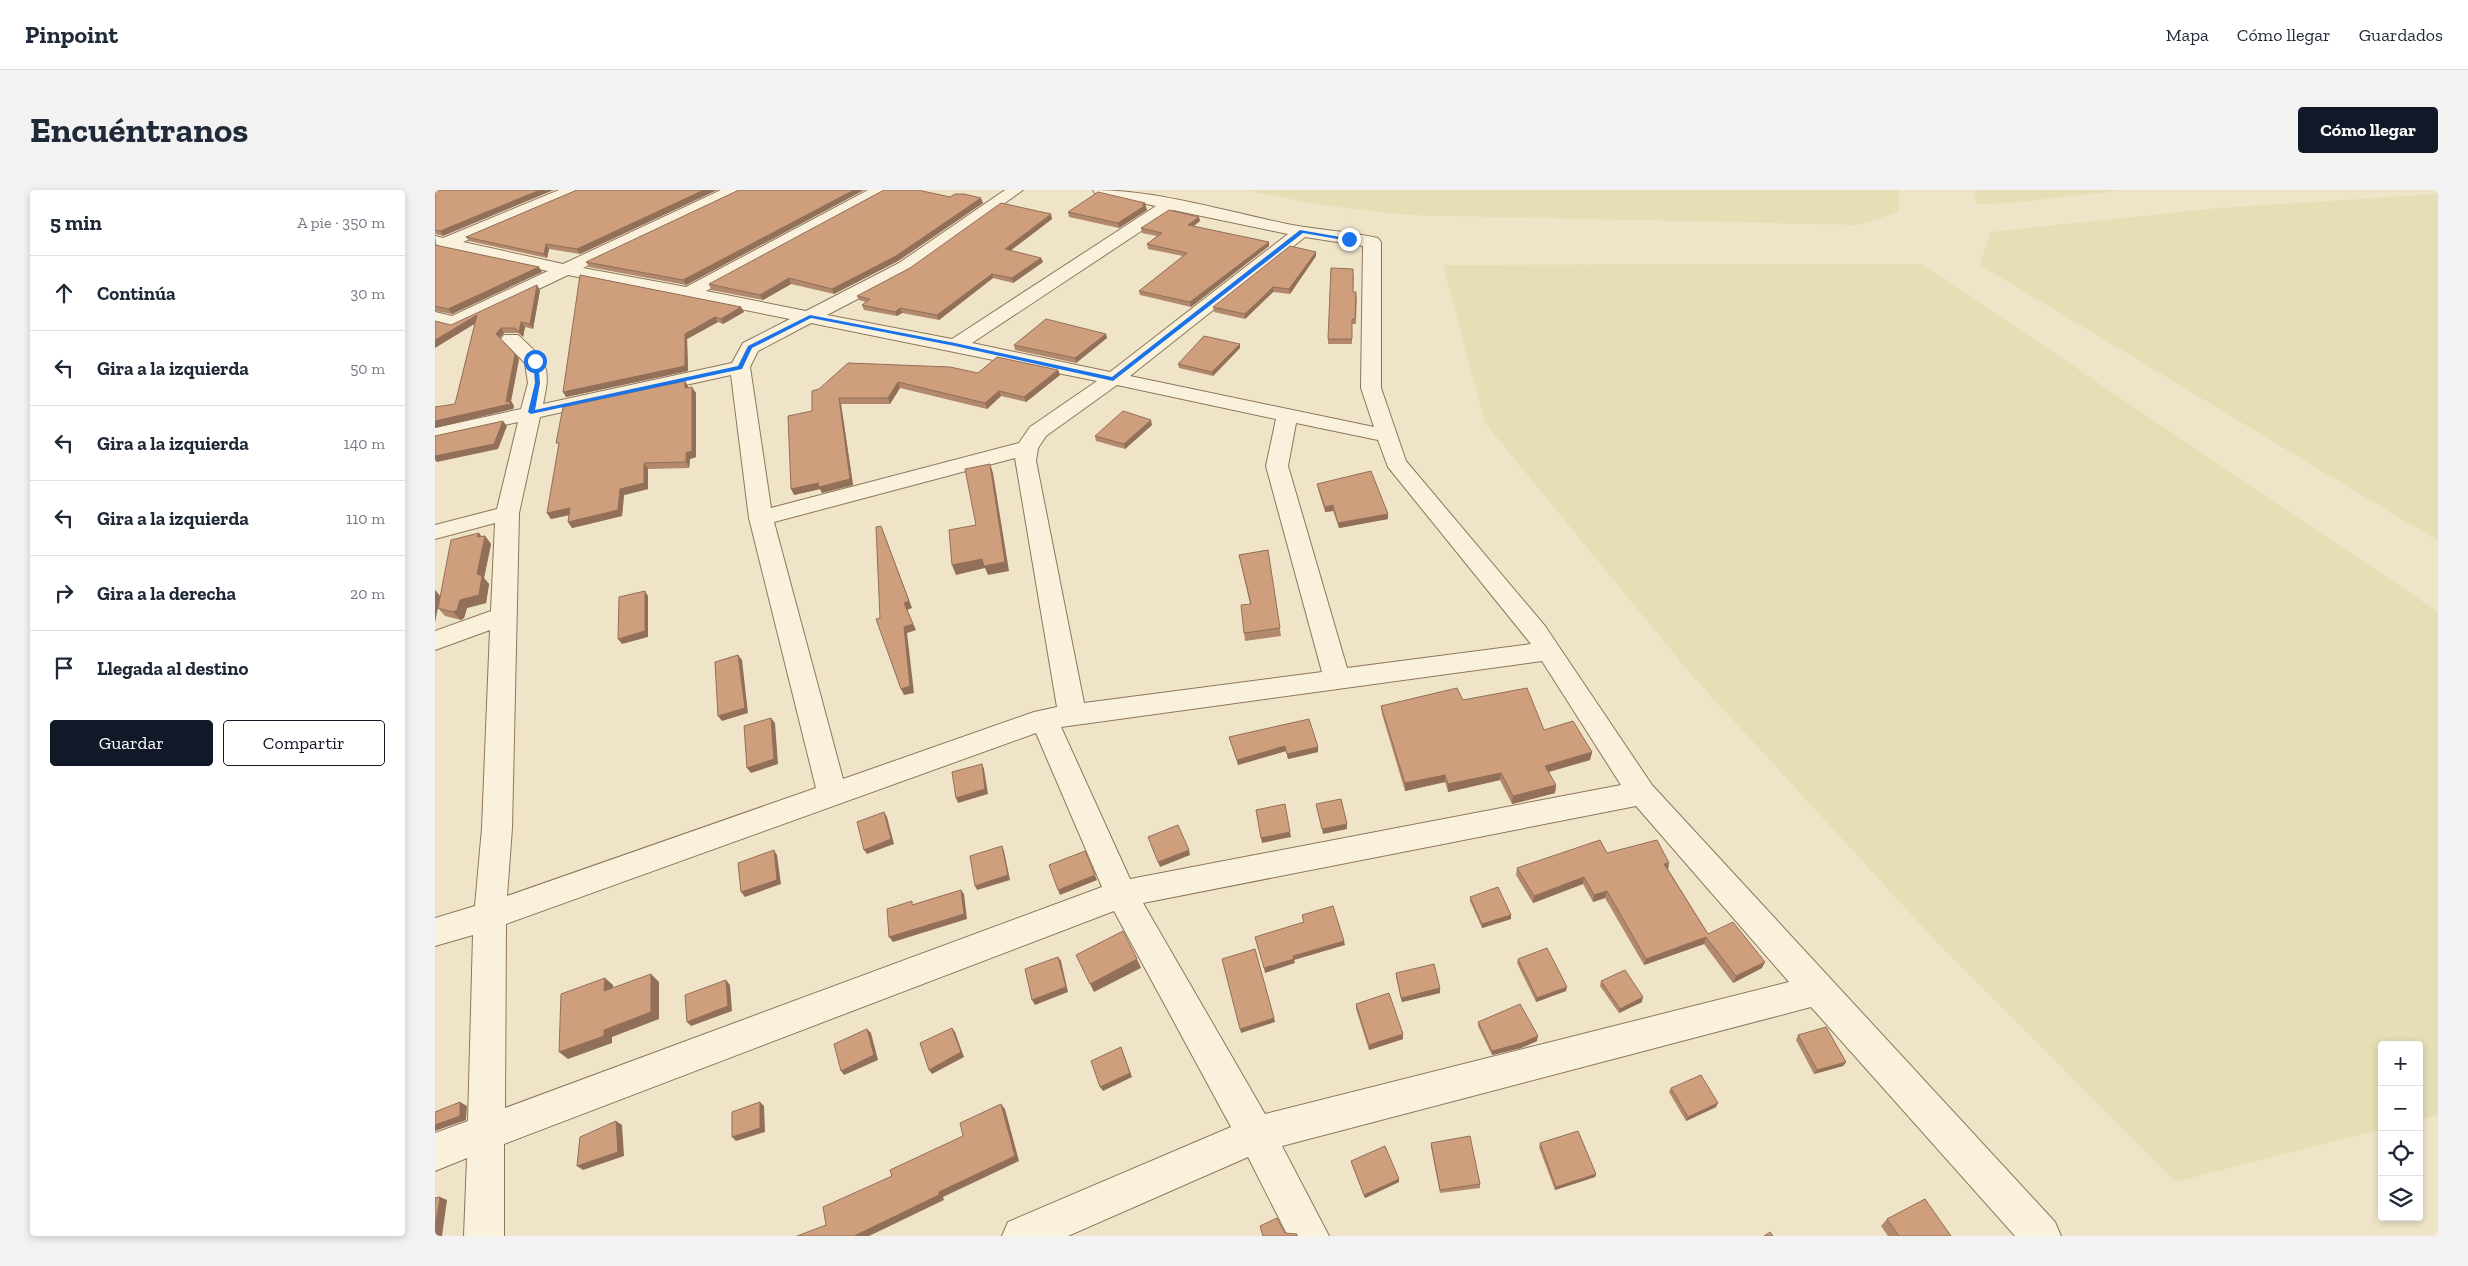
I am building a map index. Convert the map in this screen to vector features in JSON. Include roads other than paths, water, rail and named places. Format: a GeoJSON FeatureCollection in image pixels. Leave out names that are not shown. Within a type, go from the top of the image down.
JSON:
{"type":"FeatureCollection","features":[{"type":"Feature","properties":{"kind":"street"},"geometry":{"type":"LineString","coordinates":[[439,244],[573,190]]}},
{"type":"Feature","properties":{"kind":"street"},"geometry":{"type":"LineString","coordinates":[[435,318],[454,322],[734,190]]}},
{"type":"Feature","properties":{"kind":"street"},"geometry":{"type":"LineString","coordinates":[[691,292],[880,190]]}},
{"type":"Feature","properties":{"kind":"street"},"geometry":{"type":"LineString","coordinates":[[832,794],[761,518],[740,367],[750,347],[905,268],[1015,190]]}},
{"type":"Feature","properties":{"kind":"street"},"geometry":{"type":"LineString","coordinates":[[1101,190],[1302,231],[1372,242],[1371,388],[1396,462],[1535,632],[1642,793],[1817,990],[2041,1236]]}},
{"type":"Feature","properties":{"kind":"street"},"geometry":{"type":"LineString","coordinates":[[955,344],[1172,203]]}},
{"type":"Feature","properties":{"kind":"street"},"geometry":{"type":"LineString","coordinates":[[1302,231],[1113,379],[1038,432],[1027,448],[1025,461],[1058,717],[1121,894],[1256,1135],[1309,1236]]}},
{"type":"Feature","properties":{"kind":"street"},"geometry":{"type":"LineString","coordinates":[[439,244],[955,344],[1387,436]]}},
{"type":"Feature","properties":{"kind":"street"},"geometry":{"type":"LineString","coordinates":[[484,1236],[490,916],[497,828],[507,513],[537,383],[535,361],[511,339]]}},
{"type":"Feature","properties":{"kind":"street"},"geometry":{"type":"LineString","coordinates":[[435,434],[740,367]]}},
{"type":"Feature","properties":{"kind":"street"},"geometry":{"type":"LineString","coordinates":[[1287,415],[1277,466],[1337,679]]}},
{"type":"Feature","properties":{"kind":"street"},"geometry":{"type":"LineString","coordinates":[[761,518],[1027,448]]}},
{"type":"Feature","properties":{"kind":"street"},"geometry":{"type":"LineString","coordinates":[[435,532],[507,513]]}},
{"type":"Feature","properties":{"kind":"street"},"geometry":{"type":"LineString","coordinates":[[435,641],[504,616]]}},
{"type":"Feature","properties":{"kind":"street"},"geometry":{"type":"LineString","coordinates":[[435,932],[490,916],[832,794],[1058,717],[1548,651]]}},
{"type":"Feature","properties":{"kind":"street"},"geometry":{"type":"LineString","coordinates":[[435,1152],[1121,894],[1642,793]]}},
{"type":"Feature","properties":{"kind":"street"},"geometry":{"type":"LineString","coordinates":[[1022,1236],[1256,1135],[1817,990]]}}]}
